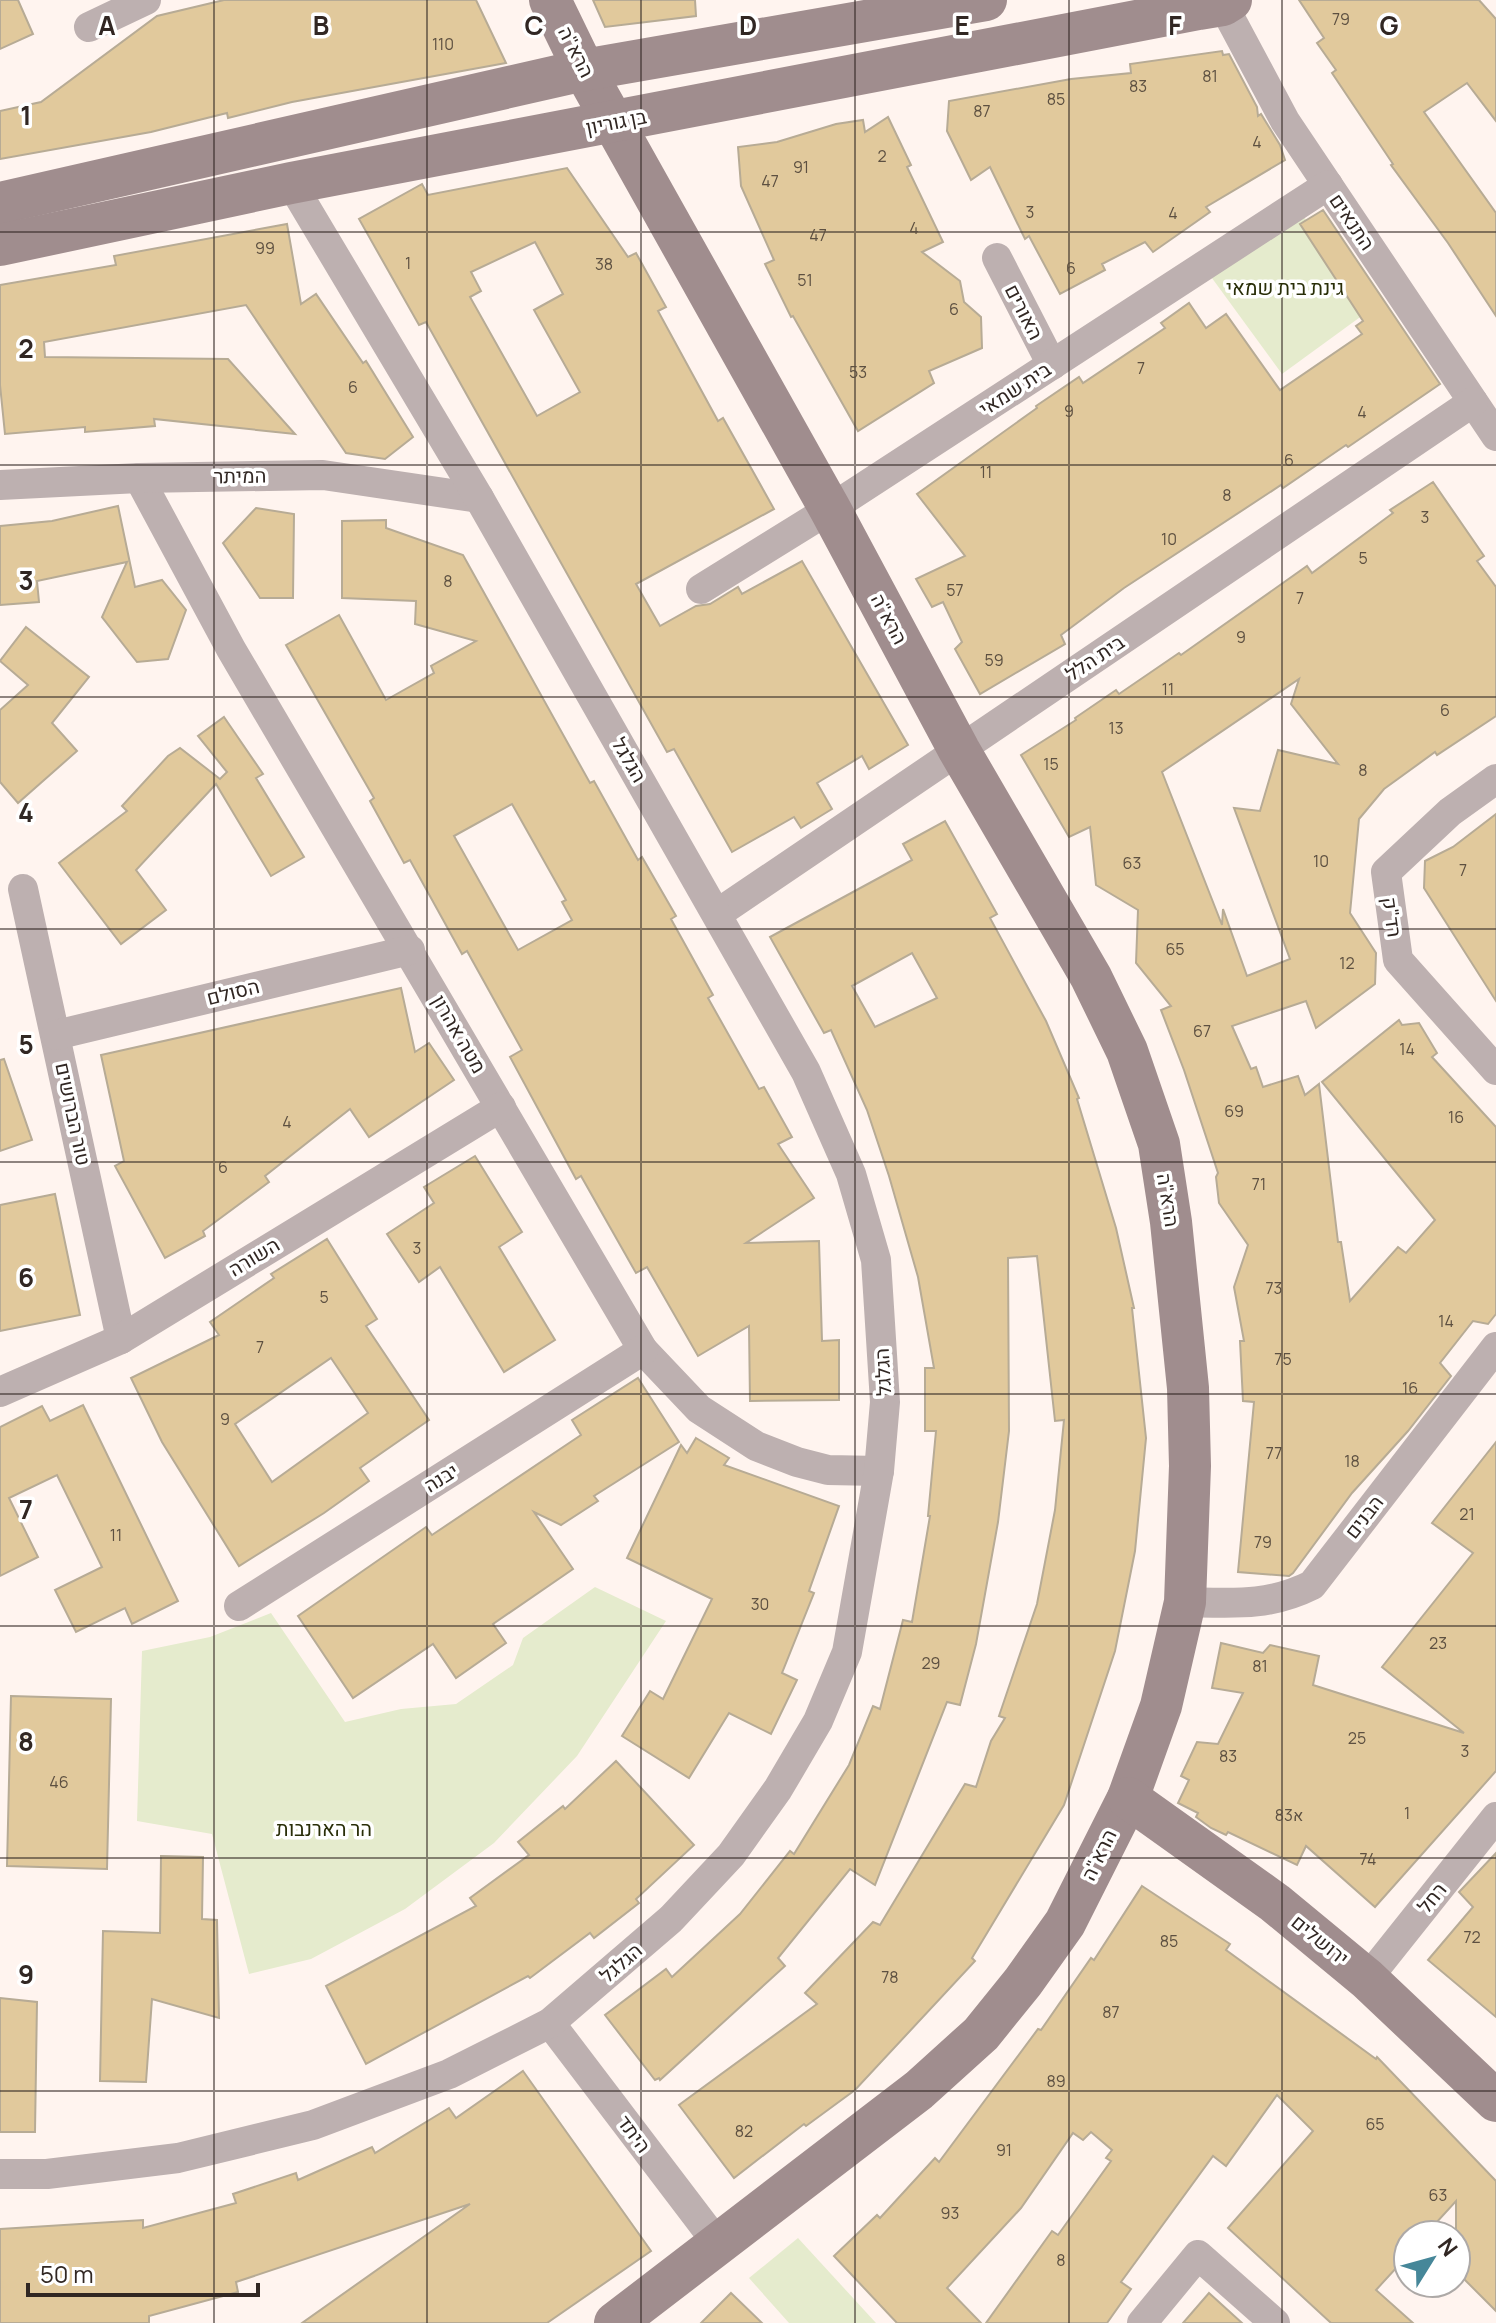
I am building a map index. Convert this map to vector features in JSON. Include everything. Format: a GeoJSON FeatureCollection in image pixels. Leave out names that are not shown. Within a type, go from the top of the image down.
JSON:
{"type":"FeatureCollection","features":[{"type":"Feature","properties":{"kind":"street"},"geometry":{"type":"LineString","coordinates":[[89,27],[146,0]]}},
{"type":"Feature","properties":{"kind":"street"},"geometry":{"type":"LineString","coordinates":[[509,87],[535,61],[551,32],[550,0]]}},
{"type":"Feature","properties":{"kind":"street","name":"הרא\"ה"},"geometry":{"type":"LineString","coordinates":[[550,0],[584,70],[830,509],[959,750],[1091,977],[1127,1051],[1159,1144],[1173,1237],[1188,1388],[1190,1466],[1185,1602],[1161,1706],[1128,1798],[1065,1923],[981,2034],[919,2090],[615,2323]]}},
{"type":"Feature","properties":{"kind":"street"},"geometry":{"type":"LineString","coordinates":[[0,203],[584,70],[986,0]]}},
{"type":"Feature","properties":{"kind":"street","name":"בן גוריון"},"geometry":{"type":"LineString","coordinates":[[0,245],[291,183],[615,123],[1226,2]]}},
{"type":"Feature","properties":{"kind":"street","name":"התנאים"},"geometry":{"type":"LineString","coordinates":[[1226,2],[1285,121],[1496,436]]}},
{"type":"Feature","properties":{"kind":"street","name":"הגלגל"},"geometry":{"type":"LineString","coordinates":[[0,2174],[47,2174],[178,2158],[313,2125],[449,2074],[550,2023],[671,1919],[731,1855],[786,1775],[818,1721],[847,1652],[879,1471],[885,1402],[876,1260],[851,1174],[806,1072],[479,498],[291,183]]}},
{"type":"Feature","properties":{"kind":"street","name":"בית שמאי"},"geometry":{"type":"LineString","coordinates":[[701,589],[830,509],[1328,185]]}},
{"type":"Feature","properties":{"kind":"street","name":"האורים"},"geometry":{"type":"LineString","coordinates":[[997,258],[1052,365]]}},
{"type":"Feature","properties":{"kind":"street","name":"בית הלל"},"geometry":{"type":"LineString","coordinates":[[717,914],[1473,402]]}},
{"type":"Feature","properties":{"kind":"street","name":"המיתר"},"geometry":{"type":"LineString","coordinates":[[0,485],[139,478],[323,475],[479,498]]}},
{"type":"Feature","properties":{"kind":"street","name":"מטה אהרון"},"geometry":{"type":"LineString","coordinates":[[139,478],[231,649],[643,1350],[699,1409],[756,1446],[828,1470],[879,1471]]}},
{"type":"Feature","properties":{"kind":"street","name":"רד\"ק"},"geometry":{"type":"LineString","coordinates":[[1496,779],[1450,812],[1386,872],[1398,960],[1496,1070]]}},
{"type":"Feature","properties":{"kind":"street","name":"טור הברושים"},"geometry":{"type":"LineString","coordinates":[[23,889],[121,1339]]}},
{"type":"Feature","properties":{"kind":"street","name":"הסולם"},"geometry":{"type":"LineString","coordinates":[[56,1035],[410,950]]}},
{"type":"Feature","properties":{"kind":"street","name":"השורה"},"geometry":{"type":"LineString","coordinates":[[0,1392],[121,1339],[501,1107]]}},
{"type":"Feature","properties":{"kind":"street","name":"הבנים"},"geometry":{"type":"LineString","coordinates":[[1185,1602],[1258,1603],[1289,1596],[1312,1585],[1496,1347]]}},
{"type":"Feature","properties":{"kind":"street","name":"יבנה"},"geometry":{"type":"LineString","coordinates":[[239,1606],[643,1350]]}},
{"type":"Feature","properties":{"kind":"street","name":"ירושלים"},"geometry":{"type":"LineString","coordinates":[[1128,1798],[1275,1903],[1367,1979],[1496,2101]]}},
{"type":"Feature","properties":{"kind":"street","name":"רחל"},"geometry":{"type":"LineString","coordinates":[[1367,1979],[1496,1817]]}},
{"type":"Feature","properties":{"kind":"street","name":"היתד"},"geometry":{"type":"LineString","coordinates":[[550,2023],[718,2244]]}},
{"type":"Feature","properties":{"kind":"street"},"geometry":{"type":"LineString","coordinates":[[1142,2323],[1198,2255],[1275,2323]]}},
{"type":"Feature","properties":{"kind":"green space","name":"גינת בית שמאי"},"geometry":{"type":"Polygon","coordinates":[[[1300,210],[1363,315],[1282,374],[1209,274],[1300,210]]]}},
{"type":"Feature","properties":{"kind":"green space","name":"הר הארנבות"},"geometry":{"type":"Polygon","coordinates":[[[595,1587],[666,1621],[577,1756],[494,1843],[405,1909],[311,1959],[249,1974],[212,1834],[137,1821],[142,1651],[210,1637],[271,1613],[345,1722],[401,1709],[456,1704],[513,1665],[523,1638],[595,1587]]]}},
{"type":"Feature","properties":{"kind":"green space"},"geometry":{"type":"Polygon","coordinates":[[[798,2238],[876,2323],[789,2323],[749,2278],[798,2238]]]}},
{"type":"Feature","properties":{"kind":"building"},"geometry":{"type":"Polygon","coordinates":[[[0,0],[18,0],[33,34],[0,49],[0,0]]]}},
{"type":"Feature","properties":{"kind":"building"},"geometry":{"type":"Polygon","coordinates":[[[224,0],[476,0],[506,63],[292,102],[228,118],[227,113],[151,132],[0,159],[0,111],[41,102],[157,16],[224,0]]]}},
{"type":"Feature","properties":{"kind":"building"},"geometry":{"type":"Polygon","coordinates":[[[593,0],[695,0],[696,16],[605,27],[593,0]]]}},
{"type":"Feature","properties":{"kind":"building"},"geometry":{"type":"Polygon","coordinates":[[[1299,0],[1479,0],[1496,19],[1496,121],[1467,83],[1424,112],[1496,213],[1496,316],[1391,165],[1332,73],[1336,70],[1317,43],[1324,38],[1299,0]]]}},
{"type":"Feature","properties":{"kind":"building"},"geometry":{"type":"Polygon","coordinates":[[[1222,51],[1223,55],[1229,54],[1257,107],[1258,116],[1261,114],[1280,145],[1285,160],[1206,207],[1210,212],[1153,252],[1145,242],[1102,264],[1105,270],[1060,294],[1029,236],[1025,239],[990,167],[971,180],[947,131],[949,101],[1071,79],[1131,73],[1130,64],[1222,51]]]}},
{"type":"Feature","properties":{"kind":"building"},"geometry":{"type":"Polygon","coordinates":[[[888,117],[911,165],[907,167],[943,242],[922,252],[960,281],[964,302],[981,317],[982,348],[929,371],[934,383],[858,431],[791,317],[765,264],[774,260],[741,186],[738,147],[777,142],[836,124],[863,120],[865,132],[888,117]]]}},
{"type":"Feature","properties":{"kind":"building"},"geometry":{"type":"Polygon","coordinates":[[[567,168],[628,257],[636,253],[666,307],[658,311],[718,421],[723,418],[774,509],[636,584],[660,626],[696,606],[710,604],[738,587],[742,594],[802,561],[908,745],[869,769],[862,756],[817,783],[832,809],[801,828],[794,817],[732,852],[674,749],[667,752],[426,322],[419,325],[359,219],[422,184],[428,195],[567,168]],[[535,242],[471,272],[481,291],[470,297],[537,416],[580,392],[534,310],[563,294],[535,242]]]}},
{"type":"Feature","properties":{"kind":"building"},"geometry":{"type":"Polygon","coordinates":[[[1323,210],[1440,384],[1348,447],[1346,445],[1283,488],[1281,485],[1124,588],[1061,635],[1065,644],[980,694],[955,649],[962,642],[943,602],[932,607],[916,579],[965,556],[917,494],[1079,377],[1083,383],[1165,328],[1161,323],[1189,303],[1206,328],[1226,314],[1280,390],[1362,334],[1356,326],[1363,321],[1300,224],[1323,210]]]}},
{"type":"Feature","properties":{"kind":"building"},"geometry":{"type":"Polygon","coordinates":[[[287,224],[301,304],[316,294],[363,363],[366,361],[413,437],[385,459],[346,453],[246,305],[44,342],[45,357],[228,359],[295,434],[154,419],[155,426],[85,432],[85,427],[5,434],[0,385],[0,285],[116,265],[114,256],[287,224]]]}},
{"type":"Feature","properties":{"kind":"building"},"geometry":{"type":"Polygon","coordinates":[[[1433,482],[1484,556],[1477,561],[1496,587],[1496,716],[1437,755],[1435,752],[1384,789],[1359,819],[1350,913],[1376,953],[1375,984],[1316,1028],[1306,1001],[1232,1026],[1251,1069],[1256,1067],[1263,1087],[1298,1076],[1305,1095],[1319,1084],[1338,1242],[1341,1242],[1350,1301],[1398,1247],[1406,1253],[1435,1220],[1322,1082],[1399,1020],[1402,1025],[1419,1023],[1437,1053],[1432,1057],[1496,1127],[1496,1314],[1488,1324],[1473,1321],[1440,1363],[1451,1376],[1408,1431],[1352,1493],[1293,1573],[1289,1576],[1238,1572],[1254,1402],[1243,1401],[1240,1341],[1244,1341],[1234,1287],[1248,1245],[1219,1203],[1218,1173],[1161,1010],[1171,1006],[1136,963],[1138,910],[1096,885],[1090,827],[1069,837],[1021,755],[1116,690],[1119,694],[1179,653],[1181,655],[1307,566],[1312,573],[1393,513],[1390,510],[1433,482]],[[1299,679],[1162,772],[1222,925],[1223,909],[1247,976],[1290,959],[1234,808],[1260,811],[1278,750],[1338,764],[1291,704],[1299,679]]]}},
{"type":"Feature","properties":{"kind":"building"},"geometry":{"type":"Polygon","coordinates":[[[118,506],[135,587],[162,580],[186,610],[168,659],[137,662],[102,617],[127,562],[37,581],[39,602],[0,605],[0,526],[52,521],[118,506]]]}},
{"type":"Feature","properties":{"kind":"building"},"geometry":{"type":"Polygon","coordinates":[[[256,508],[294,514],[293,598],[260,598],[223,543],[256,508]]]}},
{"type":"Feature","properties":{"kind":"building"},"geometry":{"type":"Polygon","coordinates":[[[386,520],[386,528],[463,555],[590,783],[594,781],[638,860],[642,857],[676,916],[671,919],[713,995],[708,998],[759,1089],[764,1087],[792,1137],[778,1144],[814,1198],[746,1243],[819,1241],[822,1341],[839,1340],[839,1400],[750,1401],[749,1326],[698,1356],[647,1267],[636,1273],[581,1176],[576,1179],[510,1057],[522,1050],[467,951],[462,954],[410,860],[404,863],[370,801],[374,798],[286,645],[339,615],[386,700],[434,673],[431,666],[476,641],[415,624],[416,601],[342,598],[342,521],[386,520]],[[512,804],[454,836],[518,950],[572,920],[562,902],[566,900],[512,804]]]}},
{"type":"Feature","properties":{"kind":"building"},"geometry":{"type":"Polygon","coordinates":[[[26,627],[89,677],[52,723],[77,751],[18,803],[0,782],[0,710],[28,685],[0,661],[26,627]]]}},
{"type":"Feature","properties":{"kind":"building"},"geometry":{"type":"Polygon","coordinates":[[[224,717],[263,774],[256,778],[304,857],[271,876],[216,784],[136,870],[166,910],[121,944],[59,863],[127,811],[122,806],[168,756],[180,748],[220,779],[227,772],[198,736],[224,717]]]}},
{"type":"Feature","properties":{"kind":"building"},"geometry":{"type":"Polygon","coordinates":[[[1496,814],[1496,1001],[1424,888],[1425,861],[1453,847],[1496,814]]]}},
{"type":"Feature","properties":{"kind":"building"},"geometry":{"type":"Polygon","coordinates":[[[945,821],[997,914],[990,918],[1046,1021],[1079,1098],[1116,1228],[1134,1308],[1146,1438],[1135,1551],[1115,1651],[1064,1805],[972,1958],[975,1961],[855,2090],[806,2126],[804,2124],[734,2178],[679,2105],[817,2004],[805,1993],[873,1922],[880,1925],[965,1784],[976,1787],[991,1741],[1005,1718],[999,1716],[1037,1604],[1055,1510],[1064,1420],[1055,1421],[1037,1256],[1008,1258],[1009,1431],[998,1522],[976,1644],[960,1705],[947,1702],[875,1885],[850,1869],[778,1958],[785,1966],[660,2080],[655,2080],[605,2015],[666,1969],[672,1977],[740,1914],[790,1851],[794,1854],[849,1765],[873,1706],[880,1709],[903,1620],[912,1622],[930,1516],[936,1431],[925,1431],[925,1368],[934,1368],[918,1277],[867,1110],[831,1030],[824,1033],[770,937],[912,860],[903,844],[945,821]],[[912,953],[852,986],[875,1027],[937,998],[912,953]]]}},
{"type":"Feature","properties":{"kind":"building"},"geometry":{"type":"Polygon","coordinates":[[[401,988],[415,1052],[429,1043],[454,1080],[369,1137],[350,1109],[265,1176],[269,1182],[203,1231],[205,1236],[165,1258],[115,1166],[124,1161],[101,1055],[401,988]]]}},
{"type":"Feature","properties":{"kind":"building"},"geometry":{"type":"Polygon","coordinates":[[[4,1059],[32,1140],[0,1151],[0,1060],[4,1059]]]}},
{"type":"Feature","properties":{"kind":"building"},"geometry":{"type":"Polygon","coordinates":[[[475,1156],[522,1232],[499,1247],[555,1340],[504,1372],[440,1267],[419,1282],[387,1234],[434,1203],[424,1187],[475,1156]]]}},
{"type":"Feature","properties":{"kind":"building"},"geometry":{"type":"Polygon","coordinates":[[[55,1194],[80,1315],[0,1331],[0,1205],[55,1194]]]}},
{"type":"Feature","properties":{"kind":"building"},"geometry":{"type":"Polygon","coordinates":[[[327,1239],[377,1319],[366,1326],[429,1420],[360,1468],[369,1481],[239,1566],[162,1442],[131,1378],[219,1335],[210,1322],[274,1278],[271,1274],[327,1239]],[[331,1358],[235,1424],[272,1482],[368,1413],[331,1358]]]}},
{"type":"Feature","properties":{"kind":"building"},"geometry":{"type":"Polygon","coordinates":[[[638,1378],[679,1442],[594,1496],[598,1501],[561,1525],[534,1512],[573,1569],[493,1624],[506,1643],[456,1678],[433,1644],[353,1698],[298,1616],[426,1527],[432,1535],[581,1435],[572,1420],[638,1378]]]}},
{"type":"Feature","properties":{"kind":"building"},"geometry":{"type":"Polygon","coordinates":[[[83,1405],[178,1601],[132,1624],[125,1608],[76,1632],[55,1590],[102,1567],[57,1475],[9,1498],[38,1557],[0,1576],[0,1427],[42,1406],[50,1421],[83,1405]]]}},
{"type":"Feature","properties":{"kind":"building"},"geometry":{"type":"Polygon","coordinates":[[[696,1438],[729,1458],[724,1465],[839,1506],[809,1591],[814,1593],[782,1673],[797,1680],[771,1734],[729,1713],[689,1778],[622,1736],[650,1691],[663,1699],[712,1599],[627,1558],[681,1445],[687,1453],[696,1438]]]}},
{"type":"Feature","properties":{"kind":"building"},"geometry":{"type":"Polygon","coordinates":[[[1496,1442],[1496,1771],[1375,1907],[1306,1846],[1297,1865],[1228,1832],[1226,1835],[1211,1828],[1196,1817],[1198,1813],[1178,1803],[1189,1780],[1181,1776],[1197,1742],[1218,1744],[1243,1693],[1212,1688],[1221,1643],[1263,1653],[1270,1645],[1319,1656],[1313,1685],[1464,1733],[1382,1667],[1473,1553],[1432,1523],[1496,1442]]]}},
{"type":"Feature","properties":{"kind":"building"},"geometry":{"type":"Polygon","coordinates":[[[11,1696],[111,1699],[107,1869],[7,1866],[11,1696]]]}},
{"type":"Feature","properties":{"kind":"building"},"geometry":{"type":"Polygon","coordinates":[[[616,1761],[694,1845],[636,1899],[639,1903],[594,1938],[590,1933],[530,1978],[528,1976],[366,2064],[326,1986],[476,1906],[470,1898],[529,1855],[518,1842],[563,1806],[565,1809],[616,1761]]]}},
{"type":"Feature","properties":{"kind":"building"},"geometry":{"type":"Polygon","coordinates":[[[1496,1853],[1496,2017],[1428,1960],[1473,1907],[1459,1892],[1496,1853]]]}},
{"type":"Feature","properties":{"kind":"building"},"geometry":{"type":"Polygon","coordinates":[[[161,1856],[203,1857],[202,1919],[217,1920],[219,2018],[152,1999],[146,2082],[100,2081],[103,1931],[160,1933],[161,1856]]]}},
{"type":"Feature","properties":{"kind":"building"},"geometry":{"type":"Polygon","coordinates":[[[1142,1886],[1230,1944],[1226,1950],[1377,2057],[1496,2181],[1496,2311],[1472,2287],[1472,2219],[1456,2219],[1456,2201],[1440,2219],[1392,2219],[1392,2272],[1376,2290],[1413,2323],[1331,2323],[1228,2228],[1313,2131],[1277,2095],[1226,2166],[1213,2156],[1121,2282],[1131,2289],[1107,2323],[986,2323],[1052,2231],[1058,2235],[1111,2161],[1106,2158],[1112,2150],[1091,2132],[1083,2140],[1073,2133],[1021,2208],[947,2288],[981,2323],[897,2323],[834,2256],[877,2215],[880,2218],[935,2158],[939,2162],[1038,2029],[1041,2030],[1091,1958],[1094,1960],[1142,1886]]]}},
{"type":"Feature","properties":{"kind":"building"},"geometry":{"type":"Polygon","coordinates":[[[0,1998],[37,2002],[35,2132],[0,2132],[0,1998]]]}},
{"type":"Feature","properties":{"kind":"building"},"geometry":{"type":"Polygon","coordinates":[[[523,2071],[651,2251],[547,2323],[302,2323],[470,2204],[236,2282],[238,2292],[149,2316],[149,2323],[0,2323],[0,2229],[143,2220],[143,2228],[236,2203],[233,2194],[296,2173],[298,2180],[372,2147],[375,2153],[449,2108],[456,2118],[523,2071]]]}},
{"type":"Feature","properties":{"kind":"building"},"geometry":{"type":"Polygon","coordinates":[[[731,2293],[762,2323],[701,2323],[731,2293]]]}},
{"type":"Feature","properties":{"kind":"building"},"geometry":{"type":"Polygon","coordinates":[[[1209,2293],[1242,2323],[1183,2323],[1209,2293]]]}}]}
